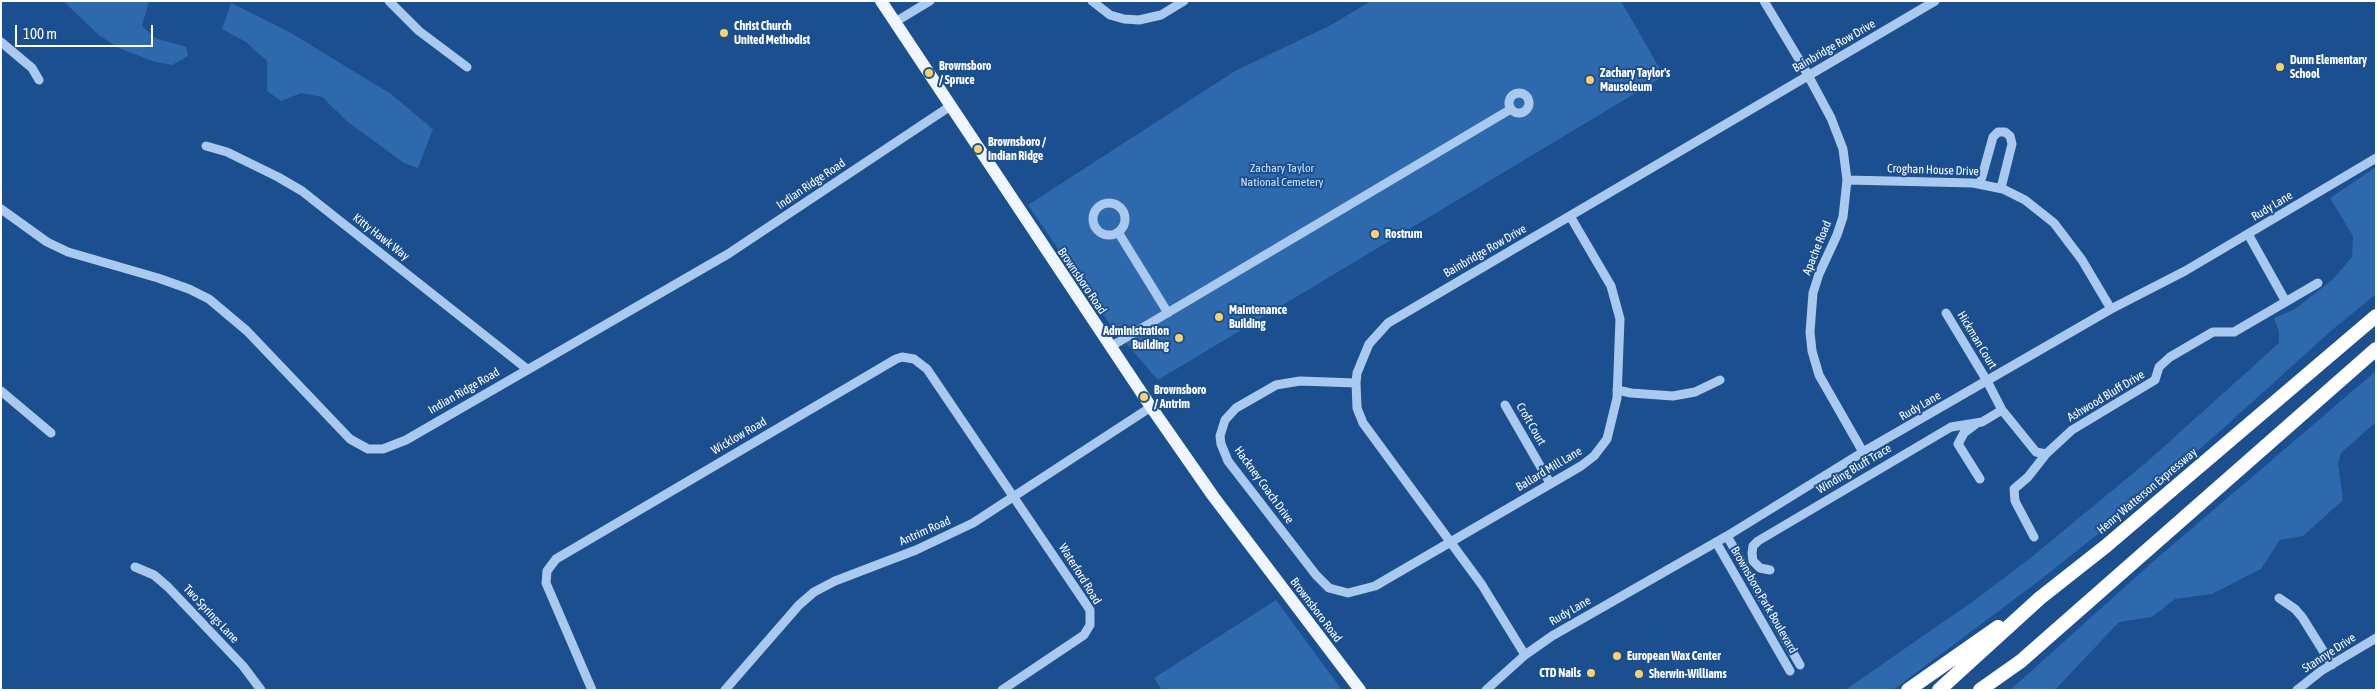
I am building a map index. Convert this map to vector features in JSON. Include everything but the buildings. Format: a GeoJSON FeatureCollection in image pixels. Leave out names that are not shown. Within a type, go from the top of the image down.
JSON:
{"type":"FeatureCollection","features":[{"type":"Feature","properties":{"kind":"highway","name":"Henry Watterson Expressway"},"geometry":{"type":"LineString","coordinates":[[1939,690],[2040,598],[2106,546],[2376,316]]}},
{"type":"Feature","properties":{"kind":"highway"},"geometry":{"type":"LineString","coordinates":[[1980,690],[2021,661],[2376,349]]}},
{"type":"Feature","properties":{"kind":"highway"},"geometry":{"type":"LineString","coordinates":[[1908,690],[2040,598]]}},
{"type":"Feature","properties":{"kind":"highway"},"geometry":{"type":"LineString","coordinates":[[1996,690],[2021,661]]}},
{"type":"Feature","properties":{"kind":"main road","name":"Brownsboro Road"},"geometry":{"type":"LineString","coordinates":[[881,1],[949,107],[1151,407],[1213,496],[1360,690]]}},
{"type":"Feature","properties":{"kind":"street"},"geometry":{"type":"LineString","coordinates":[[389,1],[419,31],[466,67]]}},
{"type":"Feature","properties":{"kind":"street"},"geometry":{"type":"LineString","coordinates":[[895,22],[930,1]]}},
{"type":"Feature","properties":{"kind":"street"},"geometry":{"type":"LineString","coordinates":[[1092,1],[1110,15],[1124,19],[1139,20],[1161,15],[1184,1]]}},
{"type":"Feature","properties":{"kind":"street","name":"Apache Road"},"geometry":{"type":"LineString","coordinates":[[1764,1],[1808,76],[1839,136],[1847,180],[1843,217],[1813,293],[1810,332],[1812,351],[1820,375],[1863,452]]}},
{"type":"Feature","properties":{"kind":"street","name":"Bainbridge Row Drive"},"geometry":{"type":"LineString","coordinates":[[1525,655],[1497,607],[1366,429],[1357,408],[1356,373],[1369,344],[1388,323],[1935,1]]}},
{"type":"Feature","properties":{"kind":"street"},"geometry":{"type":"LineString","coordinates":[[1,42],[32,68],[39,80]]}},
{"type":"Feature","properties":{"kind":"street","name":"Indian Ridge Road"},"geometry":{"type":"LineString","coordinates":[[1,209],[47,242],[68,252],[158,278],[189,289],[209,299],[228,313],[247,331],[350,439],[368,449],[383,449],[393,446],[728,254],[949,107]]}},
{"type":"Feature","properties":{"kind":"street"},"geometry":{"type":"LineString","coordinates":[[1110,347],[1511,109]]}},
{"type":"Feature","properties":{"kind":"street"},"geometry":{"type":"LineString","coordinates":[[1980,184],[1993,137],[1998,132],[2005,132],[2010,136],[2012,144],[2001,188]]}},
{"type":"Feature","properties":{"kind":"street","name":"Kitty Hawk Way"},"geometry":{"type":"LineString","coordinates":[[206,146],[227,152],[302,191],[527,369]]}},
{"type":"Feature","properties":{"kind":"street","name":"Rudy Lane"},"geometry":{"type":"LineString","coordinates":[[1486,690],[1525,655],[1552,636],[1727,536],[1863,452],[1987,380],[2111,309],[2185,271],[2376,158]]}},
{"type":"Feature","properties":{"kind":"street","name":"Croghan House Drive"},"geometry":{"type":"LineString","coordinates":[[1847,180],[1936,181],[1980,184],[2001,188],[2025,200],[2054,223],[2078,253],[2111,309]]}},
{"type":"Feature","properties":{"kind":"street","name":"Ballard Mill Lane"},"geometry":{"type":"LineString","coordinates":[[1343,593],[1375,586],[1550,482],[1581,466],[1600,450],[1610,432],[1617,390],[1621,336],[1618,304],[1611,286],[1570,216]]}},
{"type":"Feature","properties":{"kind":"street"},"geometry":{"type":"LineString","coordinates":[[1118,232],[1168,313]]}},
{"type":"Feature","properties":{"kind":"street"},"geometry":{"type":"LineString","coordinates":[[2248,234],[2286,302]]}},
{"type":"Feature","properties":{"kind":"street","name":"Ashwood Bluff Drive"},"geometry":{"type":"LineString","coordinates":[[2034,537],[2015,501],[2014,489],[2028,477],[2046,454],[2072,430],[2155,380],[2159,368],[2170,357],[2212,332],[2234,332],[2318,283]]}},
{"type":"Feature","properties":{"kind":"street","name":"Hickman Court"},"geometry":{"type":"LineString","coordinates":[[1946,313],[1987,380]]}},
{"type":"Feature","properties":{"kind":"street","name":"Wicklow Road"},"geometry":{"type":"LineString","coordinates":[[592,690],[546,583],[551,564],[556,559],[611,526],[896,359],[902,357],[914,359],[927,368],[1014,496]]}},
{"type":"Feature","properties":{"kind":"street"},"geometry":{"type":"LineString","coordinates":[[1617,390],[1673,396],[1695,392],[1720,380]]}},
{"type":"Feature","properties":{"kind":"street"},"geometry":{"type":"LineString","coordinates":[[1987,380],[2002,410],[2036,452],[2046,454]]}},
{"type":"Feature","properties":{"kind":"street","name":"Hackney Coach Drive"},"geometry":{"type":"LineString","coordinates":[[1343,593],[1329,588],[1322,582],[1300,555],[1228,461],[1220,436],[1225,420],[1236,408],[1276,385],[1300,381],[1356,383]]}},
{"type":"Feature","properties":{"kind":"street"},"geometry":{"type":"LineString","coordinates":[[1,391],[51,433]]}},
{"type":"Feature","properties":{"kind":"street","name":"Croft Court"},"geometry":{"type":"LineString","coordinates":[[1505,405],[1550,482]]}},
{"type":"Feature","properties":{"kind":"street","name":"Antrim Road"},"geometry":{"type":"LineString","coordinates":[[725,690],[799,605],[814,592],[835,581],[943,538],[973,523],[1151,407]]}},
{"type":"Feature","properties":{"kind":"street","name":"Winding Bluff Trace"},"geometry":{"type":"LineString","coordinates":[[1770,570],[1760,568],[1753,561],[1752,553],[1758,541],[1951,426],[1976,424],[2002,410]]}},
{"type":"Feature","properties":{"kind":"street"},"geometry":{"type":"LineString","coordinates":[[1976,424],[1964,433],[1958,444],[1980,479]]}},
{"type":"Feature","properties":{"kind":"street","name":"Waterford Road"},"geometry":{"type":"LineString","coordinates":[[1002,690],[1084,635],[1090,625],[1091,617],[1087,604],[1014,496]]}},
{"type":"Feature","properties":{"kind":"street","name":"Brownsboro Park Boulevard"},"geometry":{"type":"LineString","coordinates":[[1727,536],[1800,665]]}},
{"type":"Feature","properties":{"kind":"street","name":"Brownsboro Park Boulevard"},"geometry":{"type":"LineString","coordinates":[[1716,542],[1790,671]]}},
{"type":"Feature","properties":{"kind":"street","name":"Two Springs Lane"},"geometry":{"type":"LineString","coordinates":[[135,567],[154,575],[168,587],[243,666],[261,690]]}},
{"type":"Feature","properties":{"kind":"street"},"geometry":{"type":"LineString","coordinates":[[2279,598],[2295,609],[2302,617],[2332,665]]}},
{"type":"Feature","properties":{"kind":"street","name":"Stannye Drive"},"geometry":{"type":"LineString","coordinates":[[2297,690],[2332,665],[2376,638]]}},
{"type":"Feature","properties":{"kind":"green space"},"geometry":{"type":"Polygon","coordinates":[[[63,1],[149,1],[142,26],[155,38],[186,47],[188,56],[172,65],[152,61],[119,48],[100,36],[63,1]]]}},
{"type":"Feature","properties":{"kind":"green space","name":"Zachary Taylor National Cemetery"},"geometry":{"type":"Polygon","coordinates":[[[1371,1],[1621,1],[1664,76],[1158,380],[1111,326],[1028,205],[1235,71],[1331,25],[1371,1]]]}},
{"type":"Feature","properties":{"kind":"green space"},"geometry":{"type":"Polygon","coordinates":[[[231,3],[291,33],[391,94],[433,129],[418,168],[404,163],[348,122],[322,97],[301,93],[281,101],[267,91],[267,61],[246,42],[222,29],[231,3]]]}},
{"type":"Feature","properties":{"kind":"green space"},"geometry":{"type":"Polygon","coordinates":[[[2376,167],[2376,294],[2332,330],[2218,433],[2127,511],[2040,580],[1893,690],[1845,690],[1975,600],[2033,556],[2149,460],[2279,343],[2279,332],[2274,318],[2295,309],[2332,280],[2352,257],[2353,236],[2330,198],[2376,167]]]}},
{"type":"Feature","properties":{"kind":"green space"},"geometry":{"type":"Polygon","coordinates":[[[2376,371],[2376,422],[2341,453],[2338,464],[2343,500],[2303,536],[2280,540],[2261,569],[2212,594],[2175,599],[2152,617],[2119,622],[2055,690],[2010,690],[2156,559],[2376,371]]]}},
{"type":"Feature","properties":{"kind":"green space"},"geometry":{"type":"Polygon","coordinates":[[[1276,600],[1342,690],[1162,690],[1154,678],[1276,600]]]}},
{"type":"Feature","properties":{"kind":"place","name":"Christ Church United Methodist"},"geometry":{"type":"Point","coordinates":[724,33]}},
{"type":"Feature","properties":{"kind":"place","name":"Dunn Elementary School"},"geometry":{"type":"Point","coordinates":[2280,67]}},
{"type":"Feature","properties":{"kind":"place","name":"Brownsboro / Spruce"},"geometry":{"type":"Point","coordinates":[929,73]}},
{"type":"Feature","properties":{"kind":"place","name":"Zachary Taylor's Mausoleum"},"geometry":{"type":"Point","coordinates":[1590,80]}},
{"type":"Feature","properties":{"kind":"place","name":"Brownsboro / Indian Ridge"},"geometry":{"type":"Point","coordinates":[978,149]}},
{"type":"Feature","properties":{"kind":"place","name":"Rostrum"},"geometry":{"type":"Point","coordinates":[1375,234]}},
{"type":"Feature","properties":{"kind":"place","name":"Maintenance Building"},"geometry":{"type":"Point","coordinates":[1219,317]}},
{"type":"Feature","properties":{"kind":"place","name":"Administration Building"},"geometry":{"type":"Point","coordinates":[1179,338]}},
{"type":"Feature","properties":{"kind":"place","name":"Brownsboro / Antrim"},"geometry":{"type":"Point","coordinates":[1144,397]}},
{"type":"Feature","properties":{"kind":"place","name":"European Wax Center"},"geometry":{"type":"Point","coordinates":[1617,656]}},
{"type":"Feature","properties":{"kind":"place","name":"CTD Nails"},"geometry":{"type":"Point","coordinates":[1591,673]}},
{"type":"Feature","properties":{"kind":"place","name":"Sherwin-Williams"},"geometry":{"type":"Point","coordinates":[1639,674]}}]}
